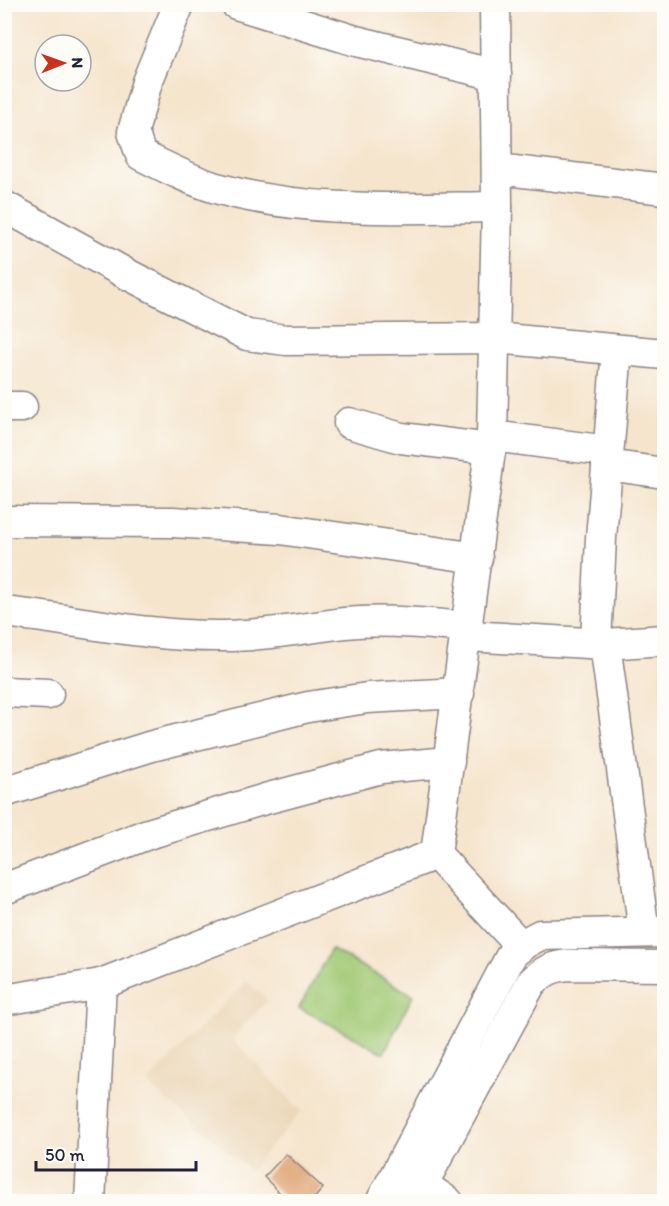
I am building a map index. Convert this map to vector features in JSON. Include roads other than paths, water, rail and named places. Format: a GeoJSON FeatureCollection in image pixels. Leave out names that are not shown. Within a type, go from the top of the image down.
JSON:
{"type":"FeatureCollection","features":[{"type":"Feature","properties":{"kind":"street"},"geometry":{"type":"LineString","coordinates":[[236,4],[356,41],[496,75]]}},
{"type":"Feature","properties":{"kind":"street"},"geometry":{"type":"LineString","coordinates":[[436,854],[468,632],[491,443],[496,338],[498,169],[495,4]]}},
{"type":"Feature","properties":{"kind":"street"},"geometry":{"type":"LineString","coordinates":[[168,8],[133,132],[141,154],[215,187],[272,200],[328,207],[497,207]]}},
{"type":"Feature","properties":{"kind":"street"},"geometry":{"type":"LineString","coordinates":[[498,169],[664,189]]}},
{"type":"Feature","properties":{"kind":"street"},"geometry":{"type":"LineString","coordinates":[[4,206],[125,273],[247,335],[286,340],[496,338],[664,354]]}},
{"type":"Feature","properties":{"kind":"street"},"geometry":{"type":"LineString","coordinates":[[381,1202],[512,954],[540,935],[654,932],[601,643],[608,458],[617,350]]}},
{"type":"Feature","properties":{"kind":"street"},"geometry":{"type":"LineString","coordinates":[[349,423],[401,438],[491,443],[608,458],[664,473]]}},
{"type":"Feature","properties":{"kind":"street"},"geometry":{"type":"LineString","coordinates":[[4,521],[173,522],[280,529],[477,558]]}},
{"type":"Feature","properties":{"kind":"street"},"geometry":{"type":"LineString","coordinates":[[4,612],[152,632],[222,636],[290,633],[345,624],[391,621],[468,632],[601,643],[664,640]]}},
{"type":"Feature","properties":{"kind":"street"},"geometry":{"type":"LineString","coordinates":[[4,692],[48,694]]}},
{"type":"Feature","properties":{"kind":"street"},"geometry":{"type":"LineString","coordinates":[[4,792],[19,785],[88,768],[152,746],[308,707],[367,699],[459,693]]}},
{"type":"Feature","properties":{"kind":"street"},"geometry":{"type":"LineString","coordinates":[[4,889],[148,834],[265,800],[381,768],[449,762]]}},
{"type":"Feature","properties":{"kind":"street"},"geometry":{"type":"LineString","coordinates":[[436,854],[521,946]]}},
{"type":"Feature","properties":{"kind":"street"},"geometry":{"type":"LineString","coordinates":[[4,1000],[101,984],[436,854]]}},
{"type":"Feature","properties":{"kind":"street"},"geometry":{"type":"LineString","coordinates":[[448,1202],[418,1193],[531,983],[542,972],[555,966],[664,966]]}},
{"type":"Feature","properties":{"kind":"street"},"geometry":{"type":"LineString","coordinates":[[90,1202],[101,984]]}}]}
